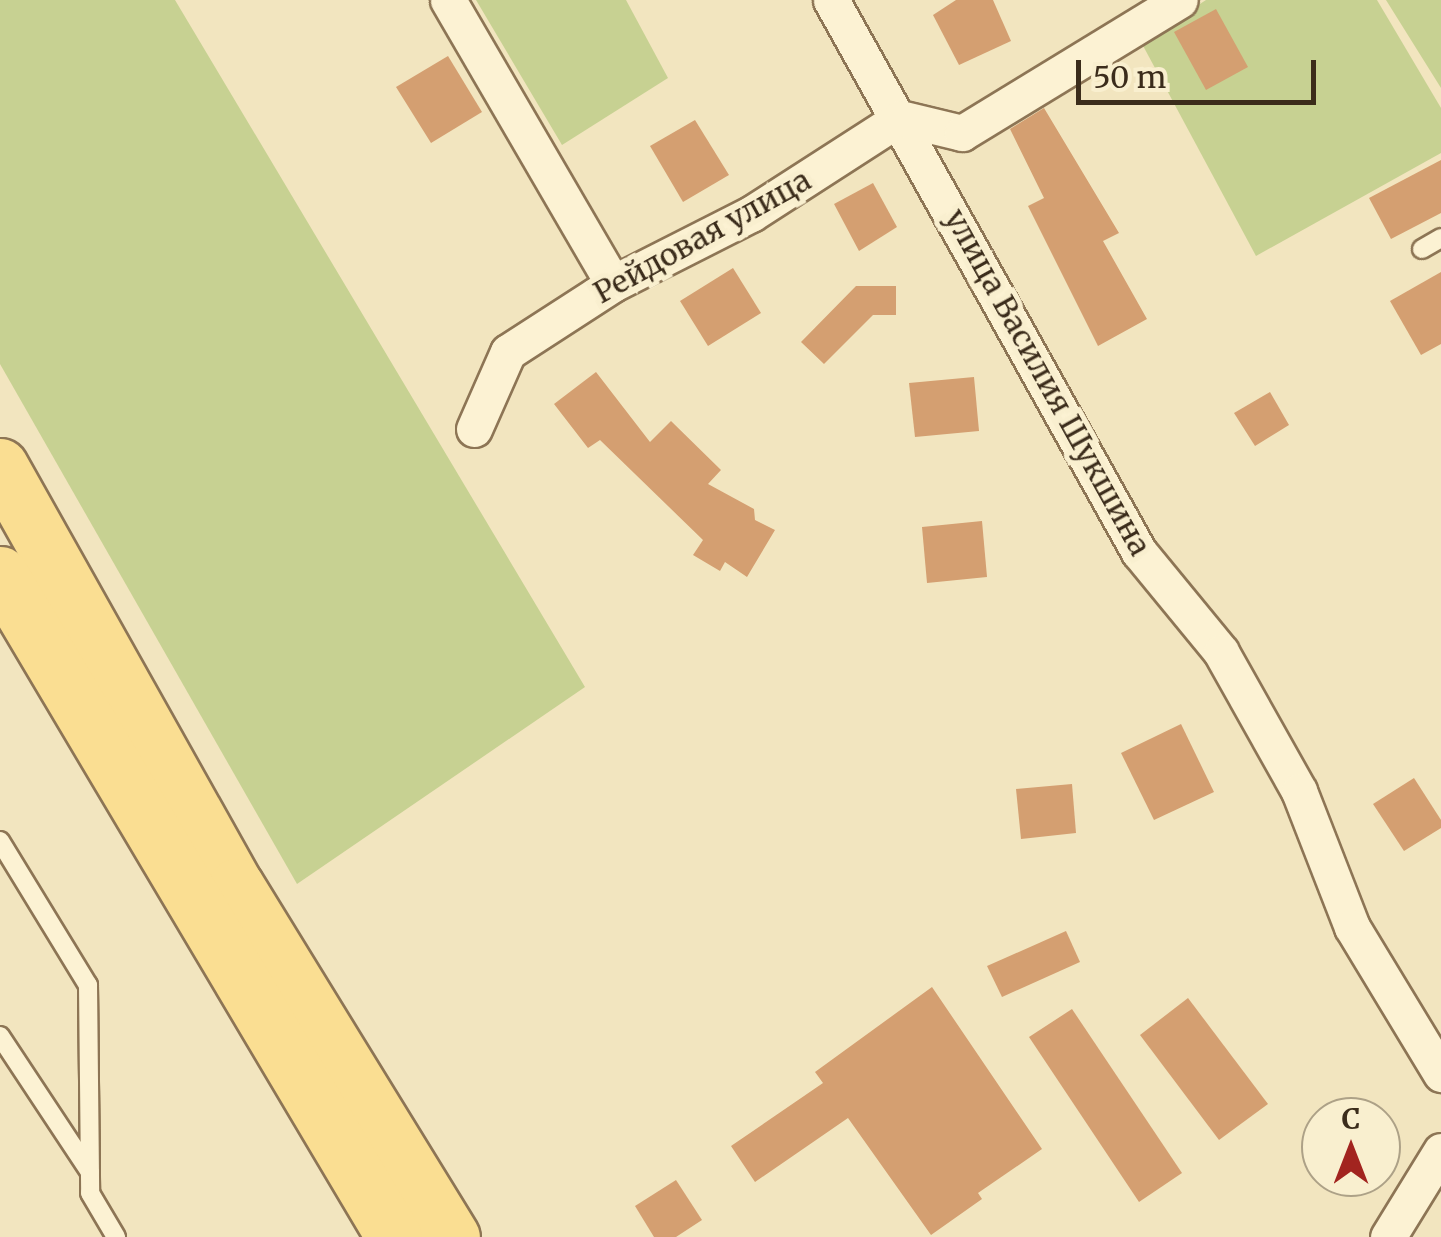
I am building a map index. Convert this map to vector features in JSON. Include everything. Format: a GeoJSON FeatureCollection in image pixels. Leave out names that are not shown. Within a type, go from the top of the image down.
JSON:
{"type":"FeatureCollection","features":[{"type":"Feature","properties":{"kind":"main road"},"geometry":{"type":"LineString","coordinates":[[0,466],[236,886],[452,1237]]}},
{"type":"Feature","properties":{"kind":"main road"},"geometry":{"type":"LineString","coordinates":[[0,574],[394,1237]]}},
{"type":"Feature","properties":{"kind":"street"},"geometry":{"type":"LineString","coordinates":[[448,0],[613,284]]}},
{"type":"Feature","properties":{"kind":"street","name":"улица Василия Шукшина"},"geometry":{"type":"LineString","coordinates":[[831,0],[1139,552],[1220,652],[1280,756],[1299,790],[1352,927],[1441,1074]]}},
{"type":"Feature","properties":{"kind":"street"},"geometry":{"type":"LineString","coordinates":[[900,118],[962,132],[1180,0]]}},
{"type":"Feature","properties":{"kind":"street","name":"Рейдовая улица"},"geometry":{"type":"LineString","coordinates":[[474,429],[508,352],[613,284],[751,214],[900,118]]}},
{"type":"Feature","properties":{"kind":"street"},"geometry":{"type":"LineString","coordinates":[[1388,1237],[1441,1150]]}},
{"type":"Feature","properties":{"kind":"lane"},"geometry":{"type":"LineString","coordinates":[[1422,249],[1441,238]]}},
{"type":"Feature","properties":{"kind":"lane"},"geometry":{"type":"LineString","coordinates":[[0,842],[88,985],[90,1193],[116,1237]]}},
{"type":"Feature","properties":{"kind":"lane"},"geometry":{"type":"LineString","coordinates":[[0,1036],[90,1172]]}},
{"type":"Feature","properties":{"kind":"green space"},"geometry":{"type":"Polygon","coordinates":[[[0,0],[175,0],[585,687],[297,884],[0,364],[0,0]]]}},
{"type":"Feature","properties":{"kind":"green space"},"geometry":{"type":"Polygon","coordinates":[[[476,0],[626,0],[668,78],[562,145],[476,0]]]}},
{"type":"Feature","properties":{"kind":"green space"},"geometry":{"type":"Polygon","coordinates":[[[1206,0],[1377,0],[1441,108],[1441,153],[1256,256],[1141,42],[1206,0]]]}},
{"type":"Feature","properties":{"kind":"green space"},"geometry":{"type":"Polygon","coordinates":[[[1386,0],[1441,0],[1441,88],[1386,0]]]}},
{"type":"Feature","properties":{"kind":"building"},"geometry":{"type":"Polygon","coordinates":[[[956,0],[993,0],[1011,41],[959,65],[933,15],[956,0]]]}},
{"type":"Feature","properties":{"kind":"building"},"geometry":{"type":"Polygon","coordinates":[[[1216,9],[1248,67],[1206,90],[1174,32],[1216,9]]]}},
{"type":"Feature","properties":{"kind":"building"},"geometry":{"type":"Polygon","coordinates":[[[448,56],[482,112],[431,143],[396,87],[448,56]]]}},
{"type":"Feature","properties":{"kind":"building"},"geometry":{"type":"Polygon","coordinates":[[[1044,108],[1119,233],[1103,241],[1147,319],[1098,346],[1028,206],[1044,198],[1010,129],[1044,108]]]}},
{"type":"Feature","properties":{"kind":"building"},"geometry":{"type":"Polygon","coordinates":[[[695,120],[729,175],[683,202],[650,146],[695,120]]]}},
{"type":"Feature","properties":{"kind":"building"},"geometry":{"type":"Polygon","coordinates":[[[1441,160],[1441,213],[1391,239],[1369,198],[1441,160]]]}},
{"type":"Feature","properties":{"kind":"building"},"geometry":{"type":"Polygon","coordinates":[[[873,183],[897,227],[859,251],[834,204],[873,183]]]}},
{"type":"Feature","properties":{"kind":"building"},"geometry":{"type":"Polygon","coordinates":[[[733,268],[761,313],[708,346],[680,301],[733,268]]]}},
{"type":"Feature","properties":{"kind":"building"},"geometry":{"type":"Polygon","coordinates":[[[1441,272],[1441,344],[1421,355],[1390,301],[1441,272]]]}},
{"type":"Feature","properties":{"kind":"building"},"geometry":{"type":"Polygon","coordinates":[[[856,286],[896,286],[896,315],[873,315],[824,364],[801,342],[856,286]]]}},
{"type":"Feature","properties":{"kind":"building"},"geometry":{"type":"Polygon","coordinates":[[[596,372],[650,442],[671,421],[721,470],[708,484],[754,509],[755,520],[775,530],[747,577],[725,562],[720,571],[693,555],[703,540],[600,440],[588,448],[554,404],[596,372]]]}},
{"type":"Feature","properties":{"kind":"building"},"geometry":{"type":"Polygon","coordinates":[[[974,377],[979,431],[915,437],[909,383],[974,377]]]}},
{"type":"Feature","properties":{"kind":"building"},"geometry":{"type":"Polygon","coordinates":[[[1270,392],[1289,425],[1255,446],[1234,413],[1270,392]]]}},
{"type":"Feature","properties":{"kind":"building"},"geometry":{"type":"Polygon","coordinates":[[[982,521],[987,577],[927,583],[922,527],[982,521]]]}},
{"type":"Feature","properties":{"kind":"building"},"geometry":{"type":"Polygon","coordinates":[[[1181,724],[1214,792],[1154,820],[1121,753],[1181,724]]]}},
{"type":"Feature","properties":{"kind":"building"},"geometry":{"type":"Polygon","coordinates":[[[1414,778],[1441,820],[1441,828],[1404,851],[1373,804],[1414,778]]]}},
{"type":"Feature","properties":{"kind":"building"},"geometry":{"type":"Polygon","coordinates":[[[1072,784],[1076,833],[1021,839],[1016,789],[1072,784]]]}},
{"type":"Feature","properties":{"kind":"building"},"geometry":{"type":"Polygon","coordinates":[[[1066,931],[1080,962],[1002,997],[987,966],[1066,931]]]}},
{"type":"Feature","properties":{"kind":"building"},"geometry":{"type":"Polygon","coordinates":[[[932,987],[1042,1149],[978,1193],[982,1199],[931,1235],[848,1118],[755,1182],[731,1146],[823,1083],[815,1072],[932,987]]]}},
{"type":"Feature","properties":{"kind":"building"},"geometry":{"type":"Polygon","coordinates":[[[1188,998],[1268,1104],[1219,1140],[1140,1035],[1188,998]]]}},
{"type":"Feature","properties":{"kind":"building"},"geometry":{"type":"Polygon","coordinates":[[[1072,1009],[1182,1173],[1139,1202],[1029,1037],[1072,1009]]]}},
{"type":"Feature","properties":{"kind":"building"},"geometry":{"type":"Polygon","coordinates":[[[676,1180],[702,1220],[676,1237],[654,1237],[635,1206],[676,1180]]]}}]}
